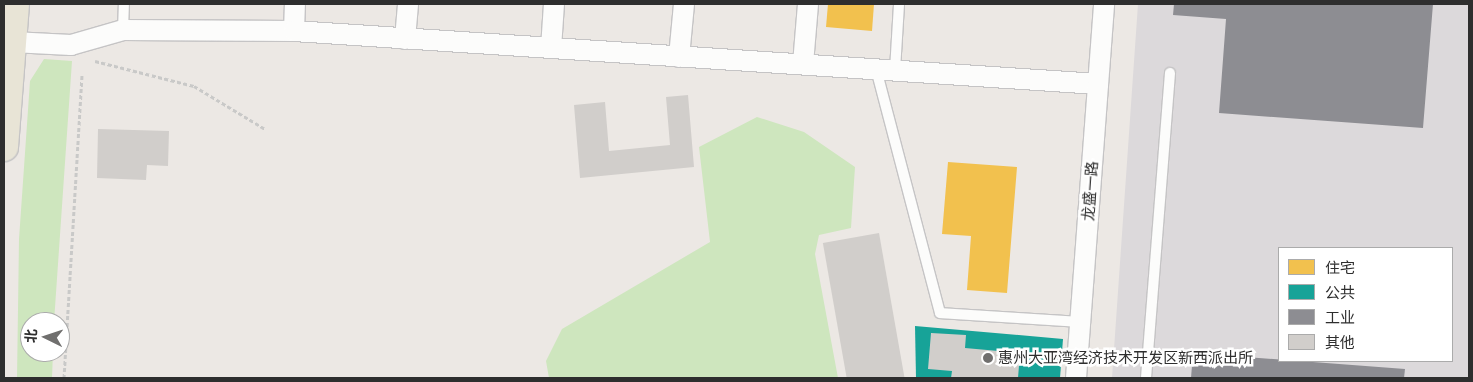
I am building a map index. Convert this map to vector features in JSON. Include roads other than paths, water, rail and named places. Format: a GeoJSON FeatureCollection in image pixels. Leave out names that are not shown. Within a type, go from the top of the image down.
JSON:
{"type":"FeatureCollection","features":[{"type":"Feature","properties":{"kind":"main road"},"geometry":{"type":"LineString","coordinates":[[4,147],[14,4]]}},
{"type":"Feature","properties":{"kind":"street"},"geometry":{"type":"LineString","coordinates":[[294,31],[295,4]]}},
{"type":"Feature","properties":{"kind":"street"},"geometry":{"type":"LineString","coordinates":[[405,39],[408,4]]}},
{"type":"Feature","properties":{"kind":"street"},"geometry":{"type":"LineString","coordinates":[[551,48],[554,4]]}},
{"type":"Feature","properties":{"kind":"street"},"geometry":{"type":"LineString","coordinates":[[679,57],[684,4]]}},
{"type":"Feature","properties":{"kind":"street"},"geometry":{"type":"LineString","coordinates":[[803,64],[808,4]]}},
{"type":"Feature","properties":{"kind":"street","name":"龙盛一路"},"geometry":{"type":"LineString","coordinates":[[1076,378],[1104,4]]}},
{"type":"Feature","properties":{"kind":"street"},"geometry":{"type":"LineString","coordinates":[[12,42],[71,45],[123,30],[294,31],[1098,84]]}},
{"type":"Feature","properties":{"kind":"lane"},"geometry":{"type":"LineString","coordinates":[[123,30],[124,4]]}},
{"type":"Feature","properties":{"kind":"lane"},"geometry":{"type":"LineString","coordinates":[[899,4],[885,70],[940,313],[1080,322]]}},
{"type":"Feature","properties":{"kind":"lane"},"geometry":{"type":"LineString","coordinates":[[1146,378],[1170,73]]}},
{"type":"Feature","properties":{"kind":"place","name":"惠州大亚湾经济技术开发区新西派出所"},"geometry":{"type":"Point","coordinates":[988,358]}}]}
